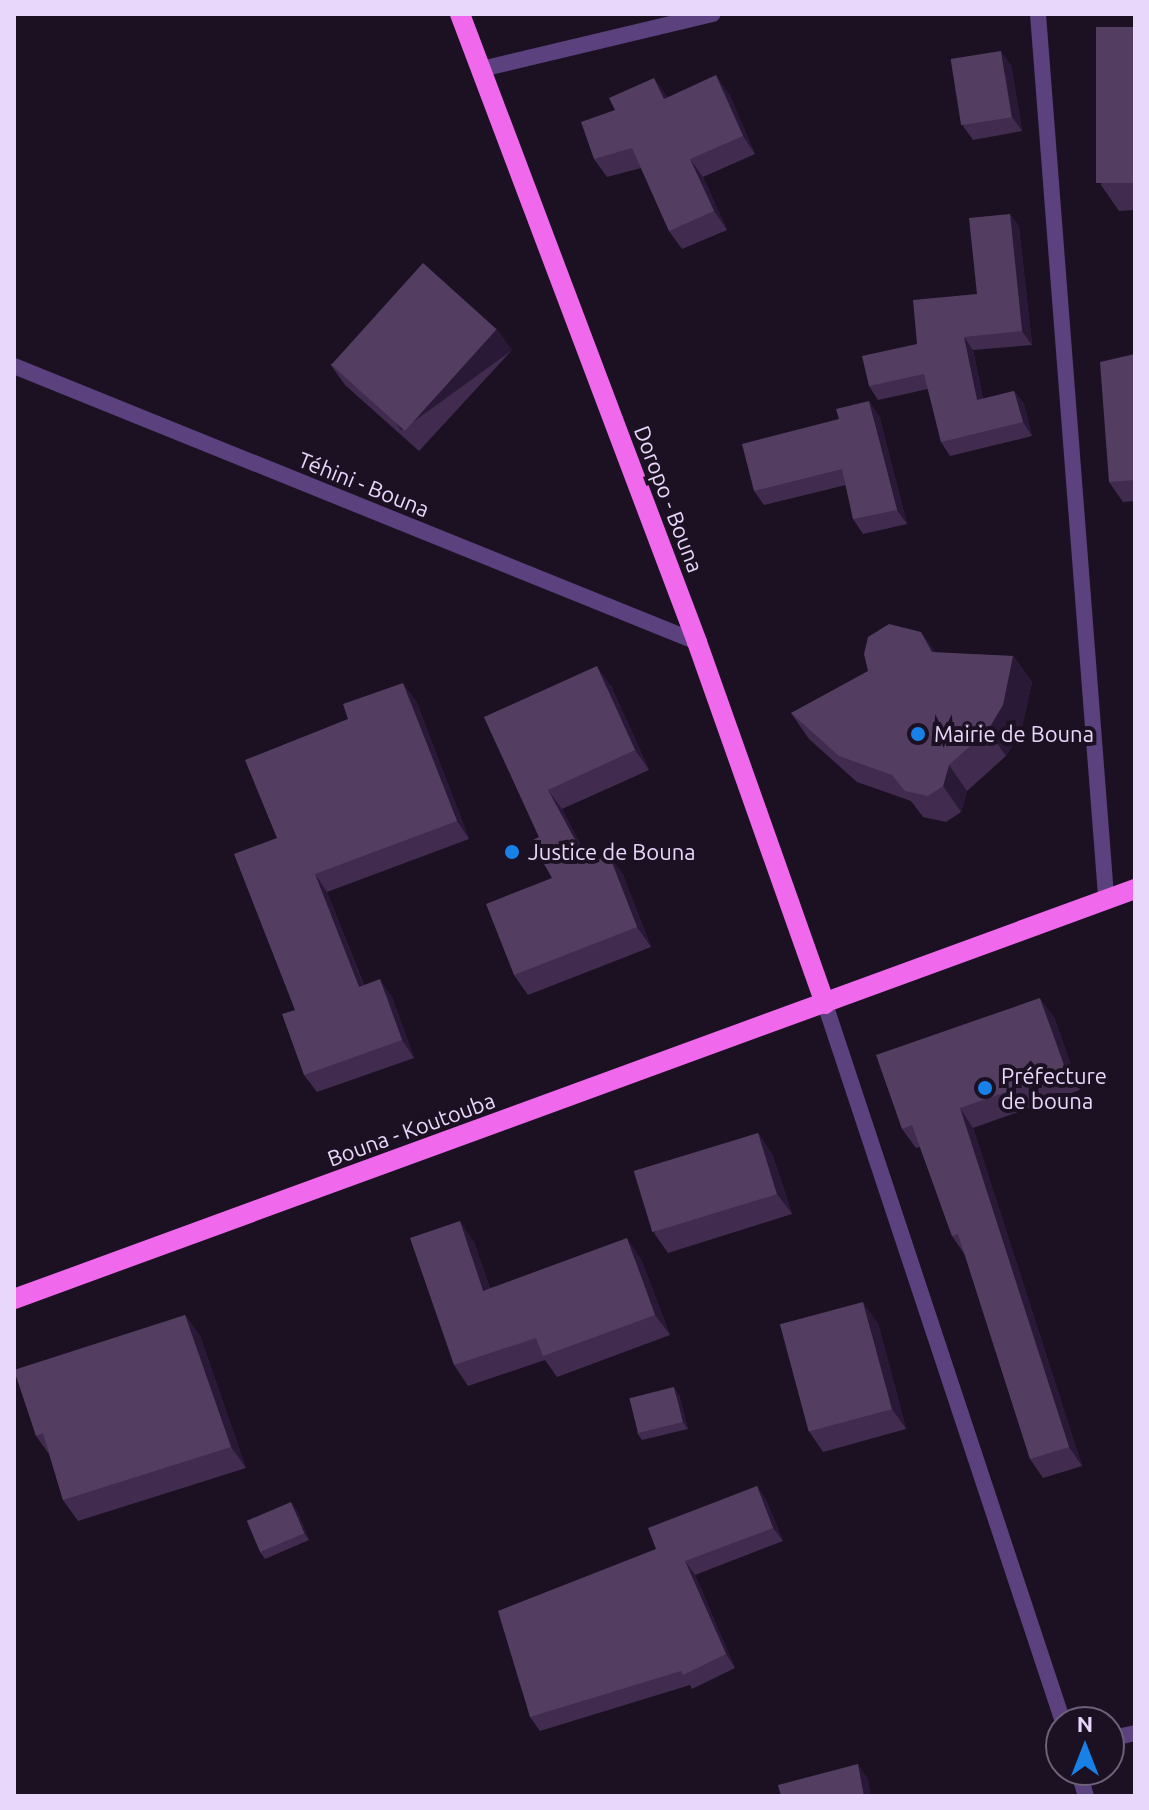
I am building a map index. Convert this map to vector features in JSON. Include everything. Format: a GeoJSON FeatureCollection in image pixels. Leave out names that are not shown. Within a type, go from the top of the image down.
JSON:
{"type":"FeatureCollection","features":[{"type":"Feature","properties":{"kind":"main road","name":"Doropo - Bouna"},"geometry":{"type":"LineString","coordinates":[[460,14],[697,642],[825,1004]]}},
{"type":"Feature","properties":{"kind":"main road","name":"Bouna - Koutouba"},"geometry":{"type":"LineString","coordinates":[[14,1299],[825,1004],[1106,896],[1135,889]]}},
{"type":"Feature","properties":{"kind":"street"},"geometry":{"type":"LineString","coordinates":[[482,69],[713,14]]}},
{"type":"Feature","properties":{"kind":"street"},"geometry":{"type":"LineString","coordinates":[[1038,14],[1106,896]]}},
{"type":"Feature","properties":{"kind":"street","name":"Téhini - Bouna"},"geometry":{"type":"LineString","coordinates":[[14,366],[697,642]]}},
{"type":"Feature","properties":{"kind":"street"},"geometry":{"type":"LineString","coordinates":[[825,1004],[1058,1706]]}},
{"type":"Feature","properties":{"kind":"building"},"geometry":{"type":"Polygon","coordinates":[[[1096,27],[1135,27],[1135,183],[1096,183],[1096,27]]]}},
{"type":"Feature","properties":{"kind":"building"},"geometry":{"type":"Polygon","coordinates":[[[1001,51],[1011,117],[961,125],[951,59],[1001,51]]]}},
{"type":"Feature","properties":{"kind":"building"},"geometry":{"type":"Polygon","coordinates":[[[716,75],[743,136],[690,159],[714,211],[669,231],[632,148],[594,159],[581,122],[615,110],[609,98],[654,78],[664,99],[716,75]]]}},
{"type":"Feature","properties":{"kind":"building"},"geometry":{"type":"Polygon","coordinates":[[[1010,214],[1022,331],[964,337],[977,400],[1014,391],[1023,422],[941,442],[924,374],[869,386],[862,356],[917,344],[913,300],[977,294],[969,218],[1010,214]]]}},
{"type":"Feature","properties":{"kind":"building"},"geometry":{"type":"Polygon","coordinates":[[[423,263],[497,329],[405,431],[331,365],[423,263]]]}},
{"type":"Feature","properties":{"kind":"building"},"geometry":{"type":"Polygon","coordinates":[[[1135,354],[1135,480],[1109,482],[1100,362],[1135,354]]]}},
{"type":"Feature","properties":{"kind":"building"},"geometry":{"type":"Polygon","coordinates":[[[869,401],[897,510],[853,519],[842,469],[754,491],[742,444],[839,419],[836,409],[869,401]]]}},
{"type":"Feature","properties":{"kind":"building","name":"Mairie de Bouna"},"geometry":{"type":"Polygon","coordinates":[[[889,624],[921,632],[932,652],[1013,656],[1003,705],[988,730],[949,765],[943,786],[928,796],[905,791],[892,775],[839,756],[791,713],[868,671],[864,654],[868,637],[889,624]]]}},
{"type":"Feature","properties":{"kind":"building"},"geometry":{"type":"Polygon","coordinates":[[[597,666],[635,750],[548,790],[588,864],[609,855],[637,927],[514,975],[486,904],[552,878],[531,841],[539,837],[484,717],[597,666]]]}},
{"type":"Feature","properties":{"kind":"building"},"geometry":{"type":"Polygon","coordinates":[[[403,683],[457,821],[315,874],[359,987],[380,979],[402,1040],[304,1075],[282,1014],[295,1010],[234,854],[277,838],[245,760],[348,719],[343,704],[403,683]]]}},
{"type":"Feature","properties":{"kind":"building"},"geometry":{"type":"Polygon","coordinates":[[[1040,998],[1066,1071],[960,1108],[1069,1447],[1030,1459],[958,1234],[952,1236],[912,1125],[902,1129],[876,1055],[1040,998]]]}},
{"type":"Feature","properties":{"kind":"building"},"geometry":{"type":"Polygon","coordinates":[[[758,1133],[777,1194],[652,1232],[634,1171],[758,1133]]]}},
{"type":"Feature","properties":{"kind":"building"},"geometry":{"type":"Polygon","coordinates":[[[460,1221],[483,1291],[627,1238],[655,1315],[543,1356],[536,1338],[454,1365],[410,1238],[460,1221]]]}},
{"type":"Feature","properties":{"kind":"building"},"geometry":{"type":"Polygon","coordinates":[[[863,1302],[892,1409],[809,1431],[780,1324],[863,1302]]]}},
{"type":"Feature","properties":{"kind":"building"},"geometry":{"type":"Polygon","coordinates":[[[185,1315],[231,1447],[63,1500],[43,1433],[36,1436],[14,1370],[185,1315]]]}},
{"type":"Feature","properties":{"kind":"building"},"geometry":{"type":"Polygon","coordinates":[[[674,1387],[683,1422],[638,1433],[629,1398],[674,1387]]]}},
{"type":"Feature","properties":{"kind":"building"},"geometry":{"type":"Polygon","coordinates":[[[757,1486],[773,1528],[685,1561],[726,1654],[683,1675],[681,1671],[530,1717],[498,1611],[656,1549],[648,1528],[757,1486]]]}},
{"type":"Feature","properties":{"kind":"building"},"geometry":{"type":"Polygon","coordinates":[[[291,1502],[304,1533],[260,1552],[247,1521],[291,1502]]]}},
{"type":"Feature","properties":{"kind":"building"},"geometry":{"type":"Polygon","coordinates":[[[858,1764],[864,1796],[781,1796],[778,1785],[858,1764]]]}},
{"type":"Feature","properties":{"kind":"place","name":"Mairie de Bouna"},"geometry":{"type":"Point","coordinates":[918,734]}},
{"type":"Feature","properties":{"kind":"place","name":"Justice de Bouna"},"geometry":{"type":"Point","coordinates":[512,852]}},
{"type":"Feature","properties":{"kind":"place","name":"Préfecture de bouna"},"geometry":{"type":"Point","coordinates":[985,1088]}}]}
